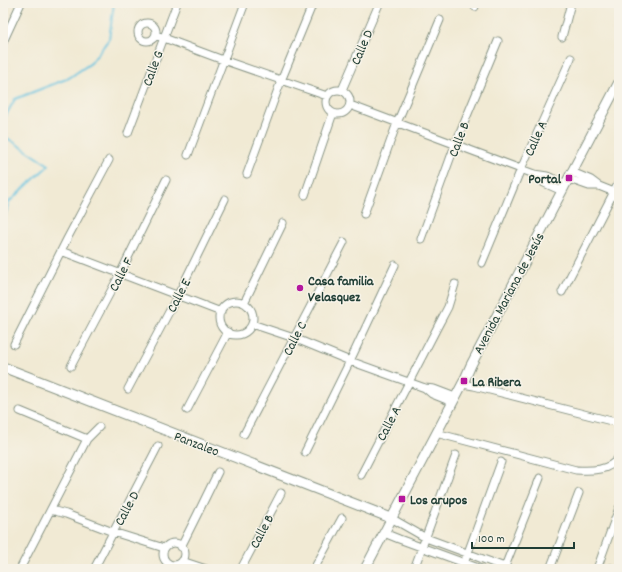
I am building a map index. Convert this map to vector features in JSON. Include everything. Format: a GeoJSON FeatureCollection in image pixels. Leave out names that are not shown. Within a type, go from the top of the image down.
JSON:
{"type":"FeatureCollection","features":[{"type":"Feature","properties":{"kind":"street"},"geometry":{"type":"LineString","coordinates":[[3,42],[21,3]]}},
{"type":"Feature","properties":{"kind":"street","name":"Calle G"},"geometry":{"type":"LineString","coordinates":[[128,133],[177,3]]}},
{"type":"Feature","properties":{"kind":"street"},"geometry":{"type":"LineString","coordinates":[[188,155],[245,3]]}},
{"type":"Feature","properties":{"kind":"street"},"geometry":{"type":"LineString","coordinates":[[247,174],[281,81],[313,3]]}},
{"type":"Feature","properties":{"kind":"street"},"geometry":{"type":"LineString","coordinates":[[562,37],[571,3]]}},
{"type":"Feature","properties":{"kind":"street","name":"Calle D"},"geometry":{"type":"LineString","coordinates":[[342,90],[379,4]]}},
{"type":"Feature","properties":{"kind":"street"},"geometry":{"type":"LineString","coordinates":[[364,214],[397,123],[440,20]]}},
{"type":"Feature","properties":{"kind":"street"},"geometry":{"type":"LineString","coordinates":[[156,35],[281,81],[328,96]]}},
{"type":"Feature","properties":{"kind":"street","name":"Calle B"},"geometry":{"type":"LineString","coordinates":[[421,238],[455,145],[498,40]]}},
{"type":"Feature","properties":{"kind":"street","name":"Calle A"},"geometry":{"type":"LineString","coordinates":[[482,263],[521,169],[570,58]]}},
{"type":"Feature","properties":{"kind":"street","name":"Avenida Mariana de Jesús"},"geometry":{"type":"LineString","coordinates":[[365,569],[462,384],[470,365],[619,82]]}},
{"type":"Feature","properties":{"kind":"street"},"geometry":{"type":"LineString","coordinates":[[342,90],[350,98],[350,105],[348,110],[344,113],[333,113],[328,108],[326,100],[332,91],[342,90]]}},
{"type":"Feature","properties":{"kind":"street"},"geometry":{"type":"LineString","coordinates":[[350,105],[534,174],[545,175],[567,182],[590,183],[616,193]]}},
{"type":"Feature","properties":{"kind":"street"},"geometry":{"type":"LineString","coordinates":[[305,195],[333,113]]}},
{"type":"Feature","properties":{"kind":"street"},"geometry":{"type":"LineString","coordinates":[[14,344],[109,160]]}},
{"type":"Feature","properties":{"kind":"street","name":"Calle F"},"geometry":{"type":"LineString","coordinates":[[71,366],[120,274],[166,180]]}},
{"type":"Feature","properties":{"kind":"street"},"geometry":{"type":"LineString","coordinates":[[562,292],[616,193],[619,182]]}},
{"type":"Feature","properties":{"kind":"street","name":"Calle E"},"geometry":{"type":"LineString","coordinates":[[128,389],[178,295],[225,200]]}},
{"type":"Feature","properties":{"kind":"street"},"geometry":{"type":"LineString","coordinates":[[244,302],[283,224]]}},
{"type":"Feature","properties":{"kind":"street","name":"Calle C"},"geometry":{"type":"LineString","coordinates":[[244,434],[344,242]]}},
{"type":"Feature","properties":{"kind":"street"},"geometry":{"type":"LineString","coordinates":[[61,251],[221,312]]}},
{"type":"Feature","properties":{"kind":"street"},"geometry":{"type":"LineString","coordinates":[[305,452],[395,266]]}},
{"type":"Feature","properties":{"kind":"street","name":"Calle A"},"geometry":{"type":"LineString","coordinates":[[361,475],[448,307],[455,284]]}},
{"type":"Feature","properties":{"kind":"street"},"geometry":{"type":"LineString","coordinates":[[229,302],[244,302],[251,309],[253,314],[250,328],[237,334],[228,332],[220,323],[219,319],[221,312],[225,305],[229,302]]}},
{"type":"Feature","properties":{"kind":"street"},"geometry":{"type":"LineString","coordinates":[[252,324],[294,338],[350,361],[425,388],[434,389],[454,399]]}},
{"type":"Feature","properties":{"kind":"street"},"geometry":{"type":"LineString","coordinates":[[187,410],[228,332]]}},
{"type":"Feature","properties":{"kind":"street","name":"Panzaleo"},"geometry":{"type":"LineString","coordinates":[[3,367],[391,518]]}},
{"type":"Feature","properties":{"kind":"street"},"geometry":{"type":"LineString","coordinates":[[462,384],[619,423]]}},
{"type":"Feature","properties":{"kind":"street"},"geometry":{"type":"LineString","coordinates":[[20,411],[87,439]]}},
{"type":"Feature","properties":{"kind":"street"},"geometry":{"type":"LineString","coordinates":[[20,569],[87,439],[99,427]]}},
{"type":"Feature","properties":{"kind":"street"},"geometry":{"type":"LineString","coordinates":[[436,432],[576,470],[599,470],[614,464],[619,457]]}},
{"type":"Feature","properties":{"kind":"street","name":"Calle D"},"geometry":{"type":"LineString","coordinates":[[94,569],[158,446]]}},
{"type":"Feature","properties":{"kind":"street"},"geometry":{"type":"LineString","coordinates":[[414,569],[456,455]]}},
{"type":"Feature","properties":{"kind":"street"},"geometry":{"type":"LineString","coordinates":[[463,566],[501,462]]}},
{"type":"Feature","properties":{"kind":"street"},"geometry":{"type":"LineString","coordinates":[[164,548],[163,558],[169,567],[177,565],[182,561],[184,555],[182,547],[218,472]]}},
{"type":"Feature","properties":{"kind":"street"},"geometry":{"type":"LineString","coordinates":[[391,518],[426,538],[507,568],[540,478]]}},
{"type":"Feature","properties":{"kind":"street","name":"Calle B"},"geometry":{"type":"LineString","coordinates":[[241,569],[281,493]]}},
{"type":"Feature","properties":{"kind":"street"},"geometry":{"type":"LineString","coordinates":[[550,569],[579,493]]}},
{"type":"Feature","properties":{"kind":"street"},"geometry":{"type":"LineString","coordinates":[[596,569],[619,508]]}},
{"type":"Feature","properties":{"kind":"street"},"geometry":{"type":"LineString","coordinates":[[51,510],[164,548],[172,544],[182,547]]}},
{"type":"Feature","properties":{"kind":"street"},"geometry":{"type":"LineString","coordinates":[[314,569],[342,518]]}},
{"type":"Feature","properties":{"kind":"street"},"geometry":{"type":"LineString","coordinates":[[384,533],[463,566],[481,569]]}},
{"type":"Feature","properties":{"kind":"street"},"geometry":{"type":"LineString","coordinates":[[182,561],[206,569]]}},
{"type":"Feature","properties":{"kind":"waterway"},"geometry":{"type":"LineString","coordinates":[[3,223],[9,202],[49,165],[4,136],[5,117],[15,99],[69,78],[91,63],[109,39],[114,3]]}},
{"type":"Feature","properties":{"kind":"place","name":"Portal"},"geometry":{"type":"Point","coordinates":[569,178]}},
{"type":"Feature","properties":{"kind":"place","name":"Casa familia Velasquez"},"geometry":{"type":"Point","coordinates":[300,288]}},
{"type":"Feature","properties":{"kind":"place","name":"La Ribera"},"geometry":{"type":"Point","coordinates":[464,381]}},
{"type":"Feature","properties":{"kind":"place","name":"Los arupos"},"geometry":{"type":"Point","coordinates":[402,499]}}]}
